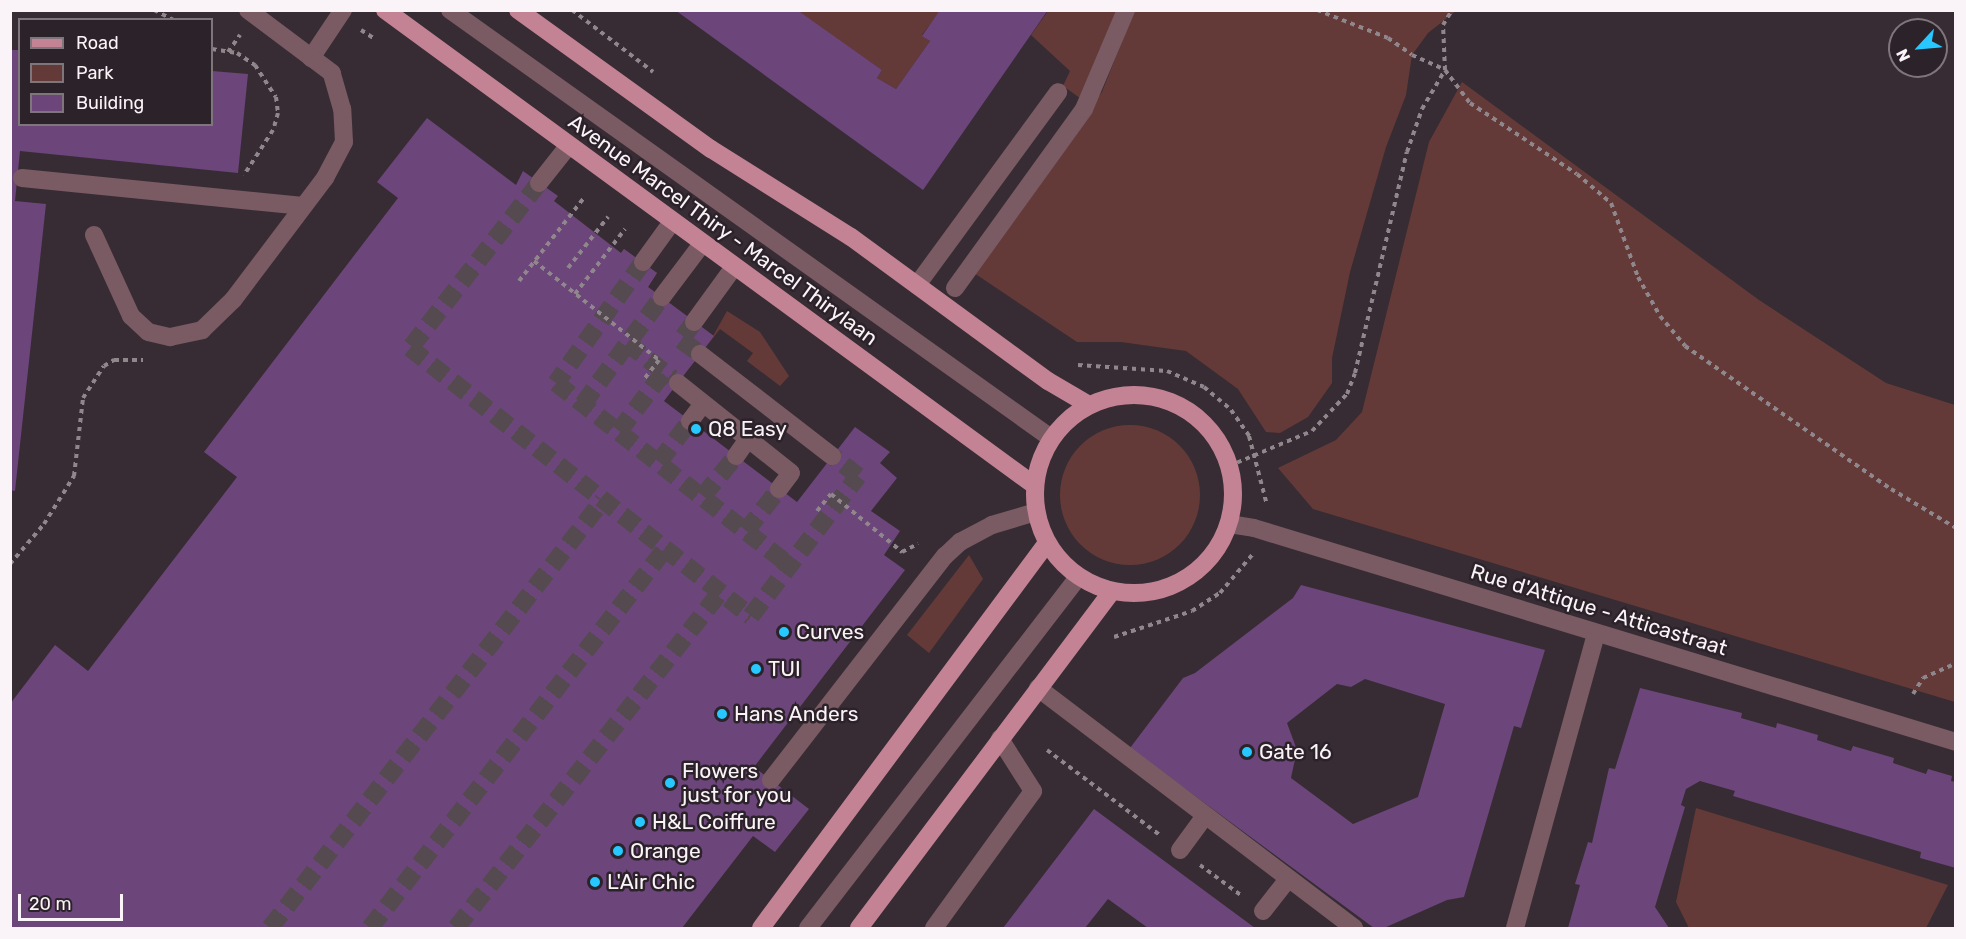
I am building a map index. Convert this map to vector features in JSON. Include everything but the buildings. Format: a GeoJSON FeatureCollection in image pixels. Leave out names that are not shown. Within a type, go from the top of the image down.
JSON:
{"type":"FeatureCollection","features":[{"type":"Feature","properties":{"kind":"main road","name":"Avenue Marcel Thiry - Marcel Thirylaan"},"geometry":{"type":"LineString","coordinates":[[385,10],[1034,485]]}},
{"type":"Feature","properties":{"kind":"main road"},"geometry":{"type":"LineString","coordinates":[[528,14],[711,149],[851,237],[1048,381],[1089,405]]}},
{"type":"Feature","properties":{"kind":"main road"},"geometry":{"type":"LineString","coordinates":[[1131,394],[1173,403],[1208,428],[1229,466],[1233,505],[1229,524],[1208,561],[1174,586],[1133,594],[1112,591],[1078,577],[1047,543],[1036,512],[1034,485],[1051,438],[1068,419],[1089,405],[1131,394]]}},
{"type":"Feature","properties":{"kind":"main road"},"geometry":{"type":"LineString","coordinates":[[761,928],[1047,543]]}},
{"type":"Feature","properties":{"kind":"main road"},"geometry":{"type":"LineString","coordinates":[[859,928],[1112,591]]}},
{"type":"Feature","properties":{"kind":"street"},"geometry":{"type":"LineString","coordinates":[[94,235],[131,316],[148,332],[170,337],[202,330],[233,300],[301,206],[325,178],[344,142],[342,109],[332,73],[248,10]]}},
{"type":"Feature","properties":{"kind":"street"},"geometry":{"type":"LineString","coordinates":[[311,58],[343,10]]}},
{"type":"Feature","properties":{"kind":"street","name":"Avenue Marcel Thiry - Marcel Thirylaan"},"geometry":{"type":"LineString","coordinates":[[450,10],[1051,438]]}},
{"type":"Feature","properties":{"kind":"street"},"geometry":{"type":"LineString","coordinates":[[955,288],[1084,109],[1126,10]]}},
{"type":"Feature","properties":{"kind":"street"},"geometry":{"type":"LineString","coordinates":[[918,285],[1058,92]]}},
{"type":"Feature","properties":{"kind":"street"},"geometry":{"type":"LineString","coordinates":[[539,183],[569,145]]}},
{"type":"Feature","properties":{"kind":"street"},"geometry":{"type":"LineString","coordinates":[[22,178],[301,206]]}},
{"type":"Feature","properties":{"kind":"street"},"geometry":{"type":"LineString","coordinates":[[643,262],[672,222]]}},
{"type":"Feature","properties":{"kind":"street"},"geometry":{"type":"LineString","coordinates":[[662,297],[702,244]]}},
{"type":"Feature","properties":{"kind":"street"},"geometry":{"type":"LineString","coordinates":[[694,322],[734,267]]}},
{"type":"Feature","properties":{"kind":"street"},"geometry":{"type":"LineString","coordinates":[[700,354],[832,456]]}},
{"type":"Feature","properties":{"kind":"street"},"geometry":{"type":"LineString","coordinates":[[678,383],[791,473],[779,489]]}},
{"type":"Feature","properties":{"kind":"street"},"geometry":{"type":"LineString","coordinates":[[690,421],[703,404]]}},
{"type":"Feature","properties":{"kind":"street"},"geometry":{"type":"LineString","coordinates":[[736,456],[748,439]]}},
{"type":"Feature","properties":{"kind":"street"},"geometry":{"type":"LineString","coordinates":[[771,780],[945,556],[960,542],[992,525],[1036,512]]}},
{"type":"Feature","properties":{"kind":"street","name":"Rue d'Attique - Atticastraat"},"geometry":{"type":"LineString","coordinates":[[1229,524],[1261,530],[1956,742]]}},
{"type":"Feature","properties":{"kind":"street"},"geometry":{"type":"LineString","coordinates":[[808,928],[1078,577]]}},
{"type":"Feature","properties":{"kind":"street"},"geometry":{"type":"LineString","coordinates":[[1515,928],[1596,633]]}},
{"type":"Feature","properties":{"kind":"street"},"geometry":{"type":"LineString","coordinates":[[1038,688],[1354,928]]}},
{"type":"Feature","properties":{"kind":"street"},"geometry":{"type":"LineString","coordinates":[[934,928],[1033,791],[1000,739]]}},
{"type":"Feature","properties":{"kind":"street"},"geometry":{"type":"LineString","coordinates":[[1180,850],[1205,816]]}},
{"type":"Feature","properties":{"kind":"street"},"geometry":{"type":"LineString","coordinates":[[1263,911],[1288,879]]}},
{"type":"Feature","properties":{"kind":"path"},"geometry":{"type":"LineString","coordinates":[[154,10],[170,18]]}},
{"type":"Feature","properties":{"kind":"path"},"geometry":{"type":"LineString","coordinates":[[1317,10],[1389,38],[1412,55],[1445,70],[1470,103],[1577,174],[1611,203],[1638,277],[1660,316],[1685,346],[1891,489],[1956,528]]}},
{"type":"Feature","properties":{"kind":"path"},"geometry":{"type":"LineString","coordinates":[[1229,466],[1312,431],[1347,394],[1407,152],[1422,109],[1445,70],[1443,25],[1452,10]]}},
{"type":"Feature","properties":{"kind":"path"},"geometry":{"type":"LineString","coordinates":[[213,49],[237,54],[255,65],[276,98],[278,113],[273,130],[250,162],[232,199]]}},
{"type":"Feature","properties":{"kind":"path"},"geometry":{"type":"LineString","coordinates":[[519,280],[583,199]]}},
{"type":"Feature","properties":{"kind":"path"},"geometry":{"type":"LineString","coordinates":[[568,268],[608,217]]}},
{"type":"Feature","properties":{"kind":"path"},"geometry":{"type":"LineString","coordinates":[[575,294],[625,229]]}},
{"type":"Feature","properties":{"kind":"path"},"geometry":{"type":"LineString","coordinates":[[534,261],[659,360],[645,378]]}},
{"type":"Feature","properties":{"kind":"path"},"geometry":{"type":"LineString","coordinates":[[10,564],[44,524],[74,476],[83,398],[104,366],[114,360],[148,360]]}},
{"type":"Feature","properties":{"kind":"path"},"geometry":{"type":"LineString","coordinates":[[1071,362],[1086,368],[1138,366],[1185,377],[1231,410],[1257,455],[1267,507],[1261,530],[1247,564],[1220,593],[1192,611],[1118,634],[1104,643]]}},
{"type":"Feature","properties":{"kind":"path"},"geometry":{"type":"LineString","coordinates":[[817,511],[831,494],[892,544]]}},
{"type":"Feature","properties":{"kind":"path"},"geometry":{"type":"LineString","coordinates":[[1913,694],[1923,678],[1956,663]]}},
{"type":"Feature","properties":{"kind":"green space"},"geometry":{"type":"Polygon","coordinates":[[[797,11],[940,11],[922,35],[930,41],[896,89],[877,78],[882,70],[797,11]]]}},
{"type":"Feature","properties":{"kind":"green space"},"geometry":{"type":"Polygon","coordinates":[[[1048,11],[1117,11],[1080,98],[1063,86],[1070,71],[1031,35],[1048,11]]]}},
{"type":"Feature","properties":{"kind":"green space"},"geometry":{"type":"Polygon","coordinates":[[[1134,11],[1456,11],[1428,33],[1412,55],[1406,95],[1386,147],[1350,272],[1332,358],[1332,383],[1308,417],[1280,433],[1266,432],[1238,389],[1186,351],[1121,342],[1077,342],[974,273],[1102,92],[1134,11]]]}},
{"type":"Feature","properties":{"kind":"green space"},"geometry":{"type":"Polygon","coordinates":[[[1462,82],[1759,300],[1886,383],[1955,405],[1955,702],[1313,509],[1278,468],[1336,440],[1362,412],[1429,142],[1462,82]]]}},
{"type":"Feature","properties":{"kind":"green space"},"geometry":{"type":"Polygon","coordinates":[[[624,249],[657,273],[648,287],[713,336],[727,311],[760,332],[789,376],[780,386],[747,361],[753,353],[720,329],[691,366],[592,289],[624,249]]]}},
{"type":"Feature","properties":{"kind":"green space"},"geometry":{"type":"Polygon","coordinates":[[[1130,425],[1157,431],[1169,437],[1179,446],[1188,456],[1194,468],[1200,495],[1194,522],[1188,534],[1179,544],[1169,553],[1157,559],[1130,565],[1103,559],[1091,553],[1081,544],[1072,534],[1066,522],[1060,495],[1066,468],[1072,456],[1081,446],[1091,437],[1103,431],[1130,425]]]}},
{"type":"Feature","properties":{"kind":"green space"},"geometry":{"type":"Polygon","coordinates":[[[969,555],[983,579],[929,653],[907,635],[969,555]]]}},
{"type":"Feature","properties":{"kind":"green space"},"geometry":{"type":"Polygon","coordinates":[[[1696,808],[1948,885],[1926,928],[1689,928],[1676,902],[1696,808]]]}},
{"type":"Feature","properties":{"kind":"tunnel"},"geometry":{"type":"LineString","coordinates":[[539,183],[410,348],[751,616],[858,476],[832,456]]}},
{"type":"Feature","properties":{"kind":"tunnel"},"geometry":{"type":"LineString","coordinates":[[643,262],[556,383],[790,566]]}},
{"type":"Feature","properties":{"kind":"tunnel"},"geometry":{"type":"LineString","coordinates":[[583,404],[662,297]]}},
{"type":"Feature","properties":{"kind":"tunnel"},"geometry":{"type":"LineString","coordinates":[[694,322],[681,340],[700,354]]}},
{"type":"Feature","properties":{"kind":"tunnel"},"geometry":{"type":"LineString","coordinates":[[627,343],[672,378]]}},
{"type":"Feature","properties":{"kind":"tunnel"},"geometry":{"type":"LineString","coordinates":[[619,431],[664,372]]}},
{"type":"Feature","properties":{"kind":"tunnel"},"geometry":{"type":"LineString","coordinates":[[659,462],[690,421]]}},
{"type":"Feature","properties":{"kind":"tunnel"},"geometry":{"type":"LineString","coordinates":[[703,496],[736,456]]}},
{"type":"Feature","properties":{"kind":"tunnel"},"geometry":{"type":"LineString","coordinates":[[746,531],[779,489]]}},
{"type":"Feature","properties":{"kind":"tunnel"},"geometry":{"type":"LineString","coordinates":[[270,928],[603,500]]}},
{"type":"Feature","properties":{"kind":"tunnel"},"geometry":{"type":"LineString","coordinates":[[370,928],[665,549]]}},
{"type":"Feature","properties":{"kind":"tunnel"},"geometry":{"type":"LineString","coordinates":[[456,928],[720,592]]}},
{"type":"Feature","properties":{"kind":"place","name":"Q8 Easy"},"geometry":{"type":"Point","coordinates":[696,429]}},
{"type":"Feature","properties":{"kind":"place","name":"Curves"},"geometry":{"type":"Point","coordinates":[784,632]}},
{"type":"Feature","properties":{"kind":"place","name":"TUI"},"geometry":{"type":"Point","coordinates":[756,669]}},
{"type":"Feature","properties":{"kind":"place","name":"Hans Anders"},"geometry":{"type":"Point","coordinates":[722,714]}},
{"type":"Feature","properties":{"kind":"place","name":"Gate 16"},"geometry":{"type":"Point","coordinates":[1247,752]}},
{"type":"Feature","properties":{"kind":"place","name":"Flowers just for you"},"geometry":{"type":"Point","coordinates":[670,783]}},
{"type":"Feature","properties":{"kind":"place","name":"H&L Coiffure"},"geometry":{"type":"Point","coordinates":[640,822]}},
{"type":"Feature","properties":{"kind":"place","name":"Orange"},"geometry":{"type":"Point","coordinates":[618,851]}},
{"type":"Feature","properties":{"kind":"place","name":"L'Air Chic"},"geometry":{"type":"Point","coordinates":[595,882]}}]}
